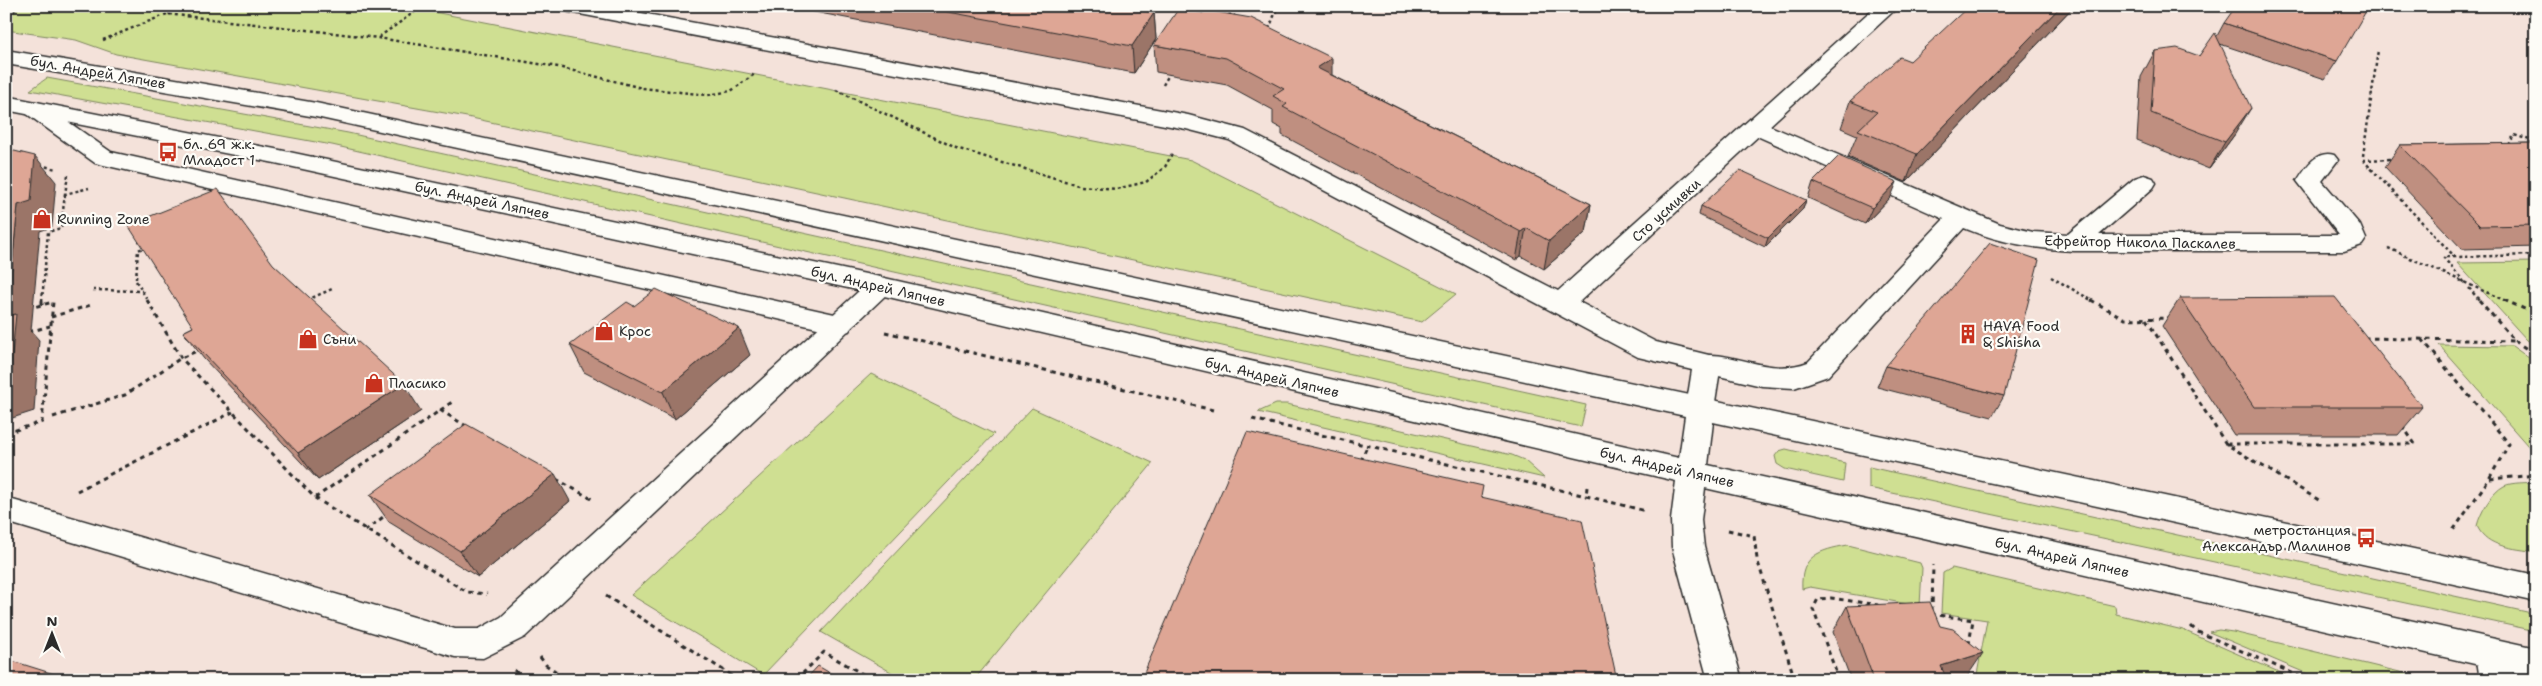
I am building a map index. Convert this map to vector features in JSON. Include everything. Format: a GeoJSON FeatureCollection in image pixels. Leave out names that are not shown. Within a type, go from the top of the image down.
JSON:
{"type":"FeatureCollection","features":[{"type":"Feature","properties":{"kind":"main road"},"geometry":{"type":"LineString","coordinates":[[569,6],[1188,122],[1237,135],[1648,350],[1762,376],[1794,378],[1818,369],[1960,217]]}},
{"type":"Feature","properties":{"kind":"main road","name":"Сто усмивки"},"geometry":{"type":"LineString","coordinates":[[1560,304],[1889,6]]}},
{"type":"Feature","properties":{"kind":"main road","name":"бул. Андрей Ляпчев"},"geometry":{"type":"LineString","coordinates":[[6,57],[316,110],[2536,589]]}},
{"type":"Feature","properties":{"kind":"main road","name":"бул. Андрей Ляпчев"},"geometry":{"type":"LineString","coordinates":[[6,103],[294,160],[880,286],[1692,472],[2495,667],[2536,663]]}},
{"type":"Feature","properties":{"kind":"main road"},"geometry":{"type":"LineString","coordinates":[[36,109],[103,158],[840,324]]}},
{"type":"Feature","properties":{"kind":"main road","name":"Ефрейтор Никола Паскалев"},"geometry":{"type":"LineString","coordinates":[[1756,128],[1992,230],[2033,240],[2074,243],[2344,243],[2353,239],[2351,231]]}},
{"type":"Feature","properties":{"kind":"main road"},"geometry":{"type":"LineString","coordinates":[[2326,160],[2309,181],[2351,231]]}},
{"type":"Feature","properties":{"kind":"main road"},"geometry":{"type":"LineString","coordinates":[[2074,243],[2144,183]]}},
{"type":"Feature","properties":{"kind":"main road"},"geometry":{"type":"LineString","coordinates":[[6,510],[455,643],[483,644],[513,627],[880,286]]}},
{"type":"Feature","properties":{"kind":"main road"},"geometry":{"type":"LineString","coordinates":[[1707,364],[1686,520],[1688,547],[1726,680]]}},
{"type":"Feature","properties":{"kind":"path"},"geometry":{"type":"LineString","coordinates":[[6,21],[18,6]]}},
{"type":"Feature","properties":{"kind":"path"},"geometry":{"type":"LineString","coordinates":[[98,42],[167,14],[180,6]]}},
{"type":"Feature","properties":{"kind":"path"},"geometry":{"type":"LineString","coordinates":[[378,38],[423,6]]}},
{"type":"Feature","properties":{"kind":"path"},"geometry":{"type":"LineString","coordinates":[[1218,6],[1242,21]]}},
{"type":"Feature","properties":{"kind":"path"},"geometry":{"type":"LineString","coordinates":[[1267,36],[1278,6]]}},
{"type":"Feature","properties":{"kind":"path"},"geometry":{"type":"LineString","coordinates":[[167,14],[378,38],[558,67],[642,88],[708,95],[730,91],[747,81],[783,46]]}},
{"type":"Feature","properties":{"kind":"path"},"geometry":{"type":"LineString","coordinates":[[2363,160],[2378,50]]}},
{"type":"Feature","properties":{"kind":"path"},"geometry":{"type":"LineString","coordinates":[[1168,76],[1172,71]]}},
{"type":"Feature","properties":{"kind":"path"},"geometry":{"type":"LineString","coordinates":[[836,89],[843,95],[956,148],[1081,186],[1116,189],[1146,182],[1165,166],[1188,122]]}},
{"type":"Feature","properties":{"kind":"path"},"geometry":{"type":"LineString","coordinates":[[2507,150],[2514,135],[2536,142]]}},
{"type":"Feature","properties":{"kind":"path"},"geometry":{"type":"LineString","coordinates":[[2363,160],[2400,159]]}},
{"type":"Feature","properties":{"kind":"path"},"geometry":{"type":"LineString","coordinates":[[2363,160],[2455,257]]}},
{"type":"Feature","properties":{"kind":"path"},"geometry":{"type":"LineString","coordinates":[[32,162],[59,169]]}},
{"type":"Feature","properties":{"kind":"path"},"geometry":{"type":"LineString","coordinates":[[42,305],[48,232],[61,228],[68,172]]}},
{"type":"Feature","properties":{"kind":"path"},"geometry":{"type":"LineString","coordinates":[[65,194],[91,188]]}},
{"type":"Feature","properties":{"kind":"path"},"geometry":{"type":"LineString","coordinates":[[2351,231],[2468,286],[2536,314]]}},
{"type":"Feature","properties":{"kind":"path"},"geometry":{"type":"LineString","coordinates":[[147,246],[138,250],[136,280],[181,358],[315,498],[365,531],[467,592],[493,594]]}},
{"type":"Feature","properties":{"kind":"path"},"geometry":{"type":"LineString","coordinates":[[2536,255],[2443,257],[2515,341],[2536,355]]}},
{"type":"Feature","properties":{"kind":"path"},"geometry":{"type":"LineString","coordinates":[[306,301],[332,289]]}},
{"type":"Feature","properties":{"kind":"path"},"geometry":{"type":"LineString","coordinates":[[93,290],[143,291]]}},
{"type":"Feature","properties":{"kind":"path"},"geometry":{"type":"LineString","coordinates":[[6,433],[42,422],[53,302],[24,310]]}},
{"type":"Feature","properties":{"kind":"path"},"geometry":{"type":"LineString","coordinates":[[52,317],[91,304]]}},
{"type":"Feature","properties":{"kind":"path"},"geometry":{"type":"LineString","coordinates":[[2175,318],[2145,318],[2226,444],[2331,507]]}},
{"type":"Feature","properties":{"kind":"path"},"geometry":{"type":"LineString","coordinates":[[24,334],[50,326]]}},
{"type":"Feature","properties":{"kind":"path"},"geometry":{"type":"LineString","coordinates":[[883,332],[1213,410]]}},
{"type":"Feature","properties":{"kind":"path"},"geometry":{"type":"LineString","coordinates":[[2355,338],[2515,341]]}},
{"type":"Feature","properties":{"kind":"path"},"geometry":{"type":"LineString","coordinates":[[2422,339],[2509,444],[2489,479],[2448,539]]}},
{"type":"Feature","properties":{"kind":"path"},"geometry":{"type":"LineString","coordinates":[[53,417],[125,394],[181,358],[208,345]]}},
{"type":"Feature","properties":{"kind":"path"},"geometry":{"type":"LineString","coordinates":[[315,498],[452,402]]}},
{"type":"Feature","properties":{"kind":"path"},"geometry":{"type":"LineString","coordinates":[[440,410],[470,429]]}},
{"type":"Feature","properties":{"kind":"path"},"geometry":{"type":"LineString","coordinates":[[69,495],[233,412]]}},
{"type":"Feature","properties":{"kind":"path"},"geometry":{"type":"LineString","coordinates":[[1252,419],[1606,501]]}},
{"type":"Feature","properties":{"kind":"path"},"geometry":{"type":"LineString","coordinates":[[2226,444],[2415,444],[2398,421]]}},
{"type":"Feature","properties":{"kind":"path"},"geometry":{"type":"LineString","coordinates":[[1361,463],[1367,445]]}},
{"type":"Feature","properties":{"kind":"path"},"geometry":{"type":"LineString","coordinates":[[550,475],[599,504]]}},
{"type":"Feature","properties":{"kind":"path"},"geometry":{"type":"LineString","coordinates":[[2489,479],[2536,475]]}},
{"type":"Feature","properties":{"kind":"path"},"geometry":{"type":"LineString","coordinates":[[1586,496],[1589,480]]}},
{"type":"Feature","properties":{"kind":"path"},"geometry":{"type":"LineString","coordinates":[[365,531],[388,513]]}},
{"type":"Feature","properties":{"kind":"path"},"geometry":{"type":"LineString","coordinates":[[1744,534],[1754,536],[1757,560],[1794,680]]}},
{"type":"Feature","properties":{"kind":"path"},"geometry":{"type":"LineString","coordinates":[[1932,614],[1934,554]]}},
{"type":"Feature","properties":{"kind":"path"},"geometry":{"type":"LineString","coordinates":[[1839,680],[1814,610],[1818,599],[1831,598],[1886,607]]}},
{"type":"Feature","properties":{"kind":"path"},"geometry":{"type":"LineString","coordinates":[[613,600],[739,680]]}},
{"type":"Feature","properties":{"kind":"path"},"geometry":{"type":"LineString","coordinates":[[1922,613],[1973,620],[1968,646]]}},
{"type":"Feature","properties":{"kind":"path"},"geometry":{"type":"LineString","coordinates":[[2190,624],[2196,631],[2308,680]]}},
{"type":"Feature","properties":{"kind":"path"},"geometry":{"type":"LineString","coordinates":[[796,680],[824,652],[873,680]]}},
{"type":"Feature","properties":{"kind":"green space"},"geometry":{"type":"Polygon","coordinates":[[[6,6],[403,6],[1191,160],[1456,294],[1422,322],[467,117],[116,54],[76,40],[6,30],[6,6]]]}},
{"type":"Feature","properties":{"kind":"green space"},"geometry":{"type":"Polygon","coordinates":[[[47,78],[348,133],[1586,405],[1581,427],[332,145],[30,90],[47,78]]]}},
{"type":"Feature","properties":{"kind":"green space"},"geometry":{"type":"Polygon","coordinates":[[[2536,262],[2536,346],[2527,340],[2457,263],[2536,262]]]}},
{"type":"Feature","properties":{"kind":"green space"},"geometry":{"type":"Polygon","coordinates":[[[2439,345],[2512,346],[2536,363],[2536,455],[2439,345]]]}},
{"type":"Feature","properties":{"kind":"green space"},"geometry":{"type":"Polygon","coordinates":[[[871,374],[994,434],[763,675],[631,595],[871,374]]]}},
{"type":"Feature","properties":{"kind":"green space"},"geometry":{"type":"Polygon","coordinates":[[[1276,404],[1287,404],[1512,455],[1524,460],[1544,478],[1258,412],[1276,404]]]}},
{"type":"Feature","properties":{"kind":"green space"},"geometry":{"type":"Polygon","coordinates":[[[1032,408],[1153,463],[974,680],[905,680],[821,632],[1032,408]]]}},
{"type":"Feature","properties":{"kind":"green space"},"geometry":{"type":"Polygon","coordinates":[[[1786,449],[1845,463],[1843,482],[1785,469],[1777,464],[1775,456],[1779,451],[1786,449]]]}},
{"type":"Feature","properties":{"kind":"green space"},"geometry":{"type":"Polygon","coordinates":[[[1869,467],[2536,614],[2536,631],[1869,488],[1869,467]]]}},
{"type":"Feature","properties":{"kind":"green space"},"geometry":{"type":"Polygon","coordinates":[[[2536,482],[2536,552],[2502,546],[2487,539],[2477,526],[2487,503],[2495,493],[2507,485],[2536,482]]]}},
{"type":"Feature","properties":{"kind":"green space"},"geometry":{"type":"Polygon","coordinates":[[[1848,545],[1920,563],[1922,568],[1920,606],[1810,587],[1802,589],[1804,569],[1813,556],[1828,549],[1848,545]]]}},
{"type":"Feature","properties":{"kind":"green space"},"geometry":{"type":"Polygon","coordinates":[[[1952,568],[2115,606],[2116,614],[2183,630],[2297,680],[1976,680],[1987,620],[1941,613],[1943,573],[1952,568]]]}},
{"type":"Feature","properties":{"kind":"green space"},"geometry":{"type":"Polygon","coordinates":[[[2219,630],[2433,680],[2322,680],[2209,632],[2219,630]]]}},
{"type":"Feature","properties":{"kind":"building"},"geometry":{"type":"Polygon","coordinates":[[[916,6],[1118,6],[1154,13],[1132,46],[916,6]]]}},
{"type":"Feature","properties":{"kind":"building"},"geometry":{"type":"Polygon","coordinates":[[[1969,6],[2061,6],[1917,154],[1858,130],[1877,112],[1850,101],[1900,57],[1910,61],[1969,6]]]}},
{"type":"Feature","properties":{"kind":"building"},"geometry":{"type":"Polygon","coordinates":[[[2236,6],[2369,6],[2337,61],[2224,23],[2236,6]]]}},
{"type":"Feature","properties":{"kind":"building"},"geometry":{"type":"Polygon","coordinates":[[[1179,8],[1203,13],[1205,10],[1251,18],[1332,58],[1317,68],[1591,204],[1549,241],[1526,228],[1521,232],[1283,107],[1287,104],[1273,96],[1284,89],[1226,58],[1154,45],[1179,8]]]}},
{"type":"Feature","properties":{"kind":"building"},"geometry":{"type":"Polygon","coordinates":[[[2215,33],[2251,108],[2225,142],[2151,113],[2155,51],[2177,48],[2199,56],[2215,33]]]}},
{"type":"Feature","properties":{"kind":"building"},"geometry":{"type":"Polygon","coordinates":[[[2536,143],[2536,225],[2480,226],[2400,145],[2536,143]]]}},
{"type":"Feature","properties":{"kind":"building"},"geometry":{"type":"Polygon","coordinates":[[[6,149],[35,156],[31,201],[18,205],[7,316],[16,314],[9,385],[6,386],[6,149]]]}},
{"type":"Feature","properties":{"kind":"building"},"geometry":{"type":"Polygon","coordinates":[[[1839,156],[1897,182],[1872,208],[1813,182],[1839,156]]]}},
{"type":"Feature","properties":{"kind":"building"},"geometry":{"type":"Polygon","coordinates":[[[1740,170],[1806,200],[1768,238],[1701,206],[1740,170]]]}},
{"type":"Feature","properties":{"kind":"building"},"geometry":{"type":"Polygon","coordinates":[[[218,189],[273,264],[404,384],[298,453],[183,332],[193,327],[128,225],[218,189]]]}},
{"type":"Feature","properties":{"kind":"building","name":"HAVA Food & Shisha"},"geometry":{"type":"Polygon","coordinates":[[[1990,243],[2039,260],[2004,396],[1886,366],[1990,243]]]}},
{"type":"Feature","properties":{"kind":"building"},"geometry":{"type":"Polygon","coordinates":[[[656,289],[739,328],[663,392],[570,345],[627,302],[634,306],[656,289]]]}},
{"type":"Feature","properties":{"kind":"building"},"geometry":{"type":"Polygon","coordinates":[[[2335,297],[2422,407],[2254,407],[2180,298],[2335,297]]]}},
{"type":"Feature","properties":{"kind":"building"},"geometry":{"type":"Polygon","coordinates":[[[466,424],[555,474],[460,551],[370,495],[466,424]]]}},
{"type":"Feature","properties":{"kind":"building"},"geometry":{"type":"Polygon","coordinates":[[[1247,432],[1483,486],[1481,497],[1582,520],[1617,680],[1141,680],[1247,432]]]}},
{"type":"Feature","properties":{"kind":"building"},"geometry":{"type":"Polygon","coordinates":[[[1930,602],[1940,626],[1953,629],[1983,653],[1941,666],[1947,680],[1874,680],[1847,606],[1930,602]]]}},
{"type":"Feature","properties":{"kind":"building"},"geometry":{"type":"Polygon","coordinates":[[[6,659],[73,680],[6,680],[6,659]]]}},
{"type":"Feature","properties":{"kind":"building"},"geometry":{"type":"Polygon","coordinates":[[[818,666],[842,680],[805,680],[818,666]]]}},
{"type":"Feature","properties":{"kind":"place","name":"бл. 69 ж.к. Младост 1"},"geometry":{"type":"Point","coordinates":[168,152]}},
{"type":"Feature","properties":{"kind":"place","name":"Running Zone"},"geometry":{"type":"Point","coordinates":[42,219]}},
{"type":"Feature","properties":{"kind":"place","name":"Крос"},"geometry":{"type":"Point","coordinates":[604,331]}},
{"type":"Feature","properties":{"kind":"place","name":"HAVA Food & Shisha"},"geometry":{"type":"Point","coordinates":[1968,334]}},
{"type":"Feature","properties":{"kind":"place","name":"Съни"},"geometry":{"type":"Point","coordinates":[308,339]}},
{"type":"Feature","properties":{"kind":"place","name":"Пласико"},"geometry":{"type":"Point","coordinates":[374,383]}},
{"type":"Feature","properties":{"kind":"place","name":"метростанция Александър Малинов"},"geometry":{"type":"Point","coordinates":[2366,538]}}]}
